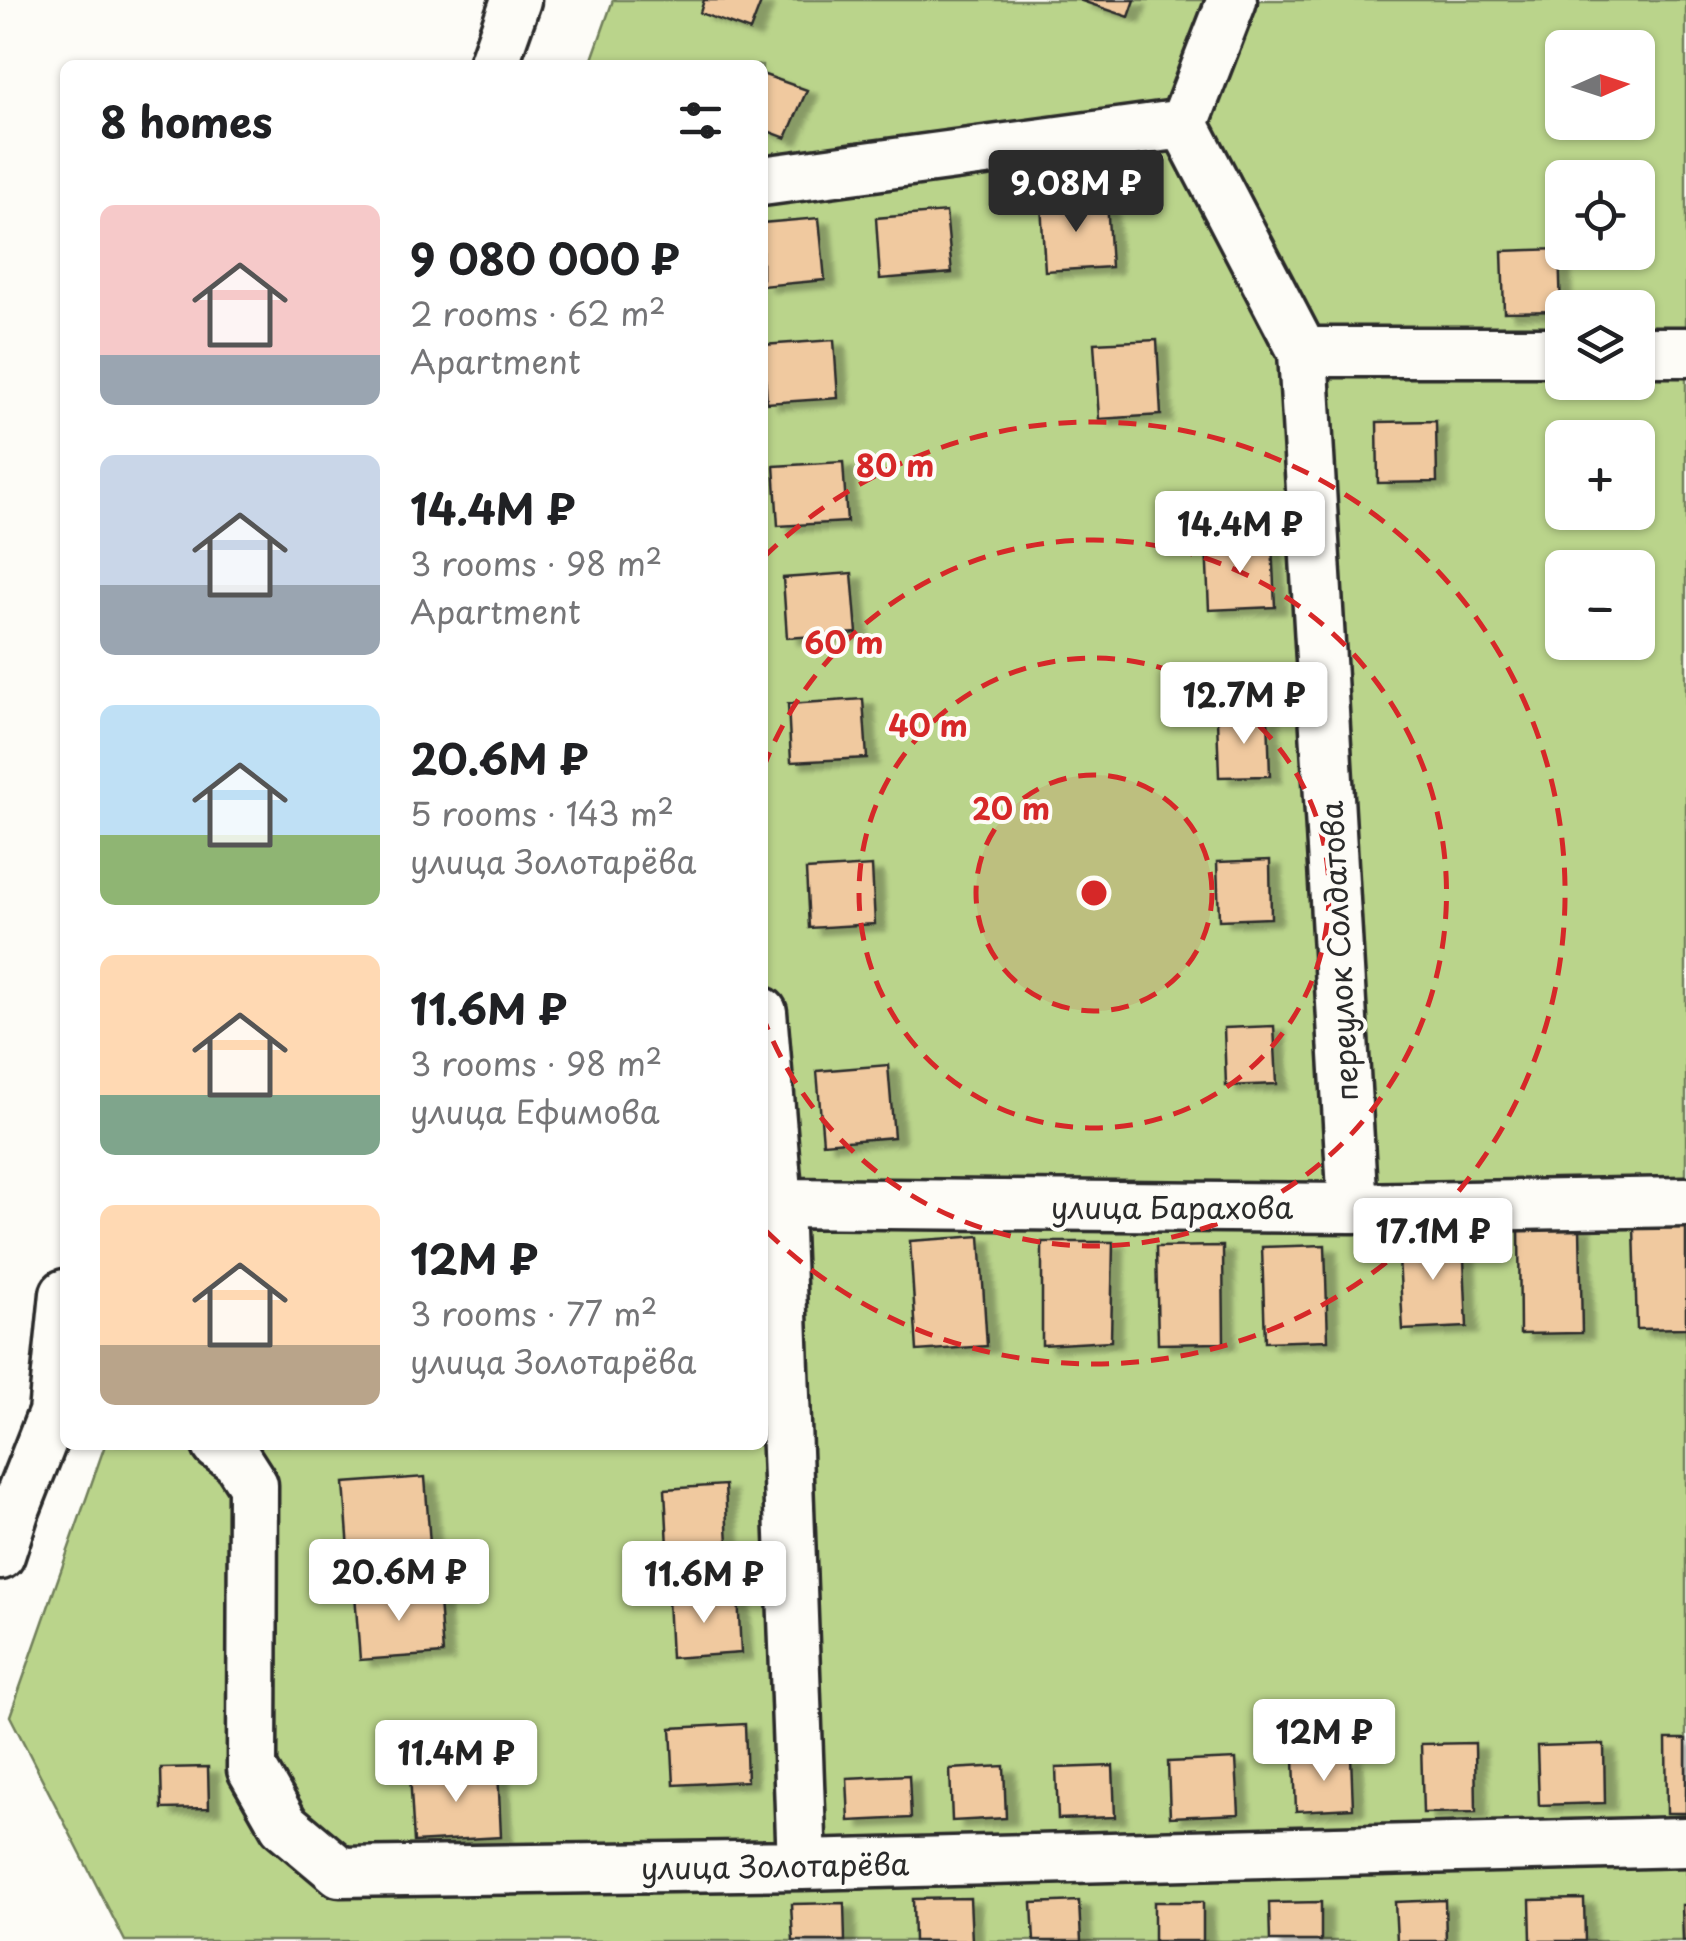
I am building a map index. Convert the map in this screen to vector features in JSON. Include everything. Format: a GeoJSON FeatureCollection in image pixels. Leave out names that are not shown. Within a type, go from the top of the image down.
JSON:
{"type":"FeatureCollection","features":[{"type":"Feature","properties":{"kind":"street"},"geometry":{"type":"LineString","coordinates":[[495,60],[516,0]]}},
{"type":"Feature","properties":{"kind":"street"},"geometry":{"type":"LineString","coordinates":[[768,180],[1184,124],[1232,0]]}},
{"type":"Feature","properties":{"kind":"street","name":"переулок Солдатова"},"geometry":{"type":"LineString","coordinates":[[1184,124],[1303,352],[1354,1208]]}},
{"type":"Feature","properties":{"kind":"street"},"geometry":{"type":"LineString","coordinates":[[1303,352],[1545,352]]}},
{"type":"Feature","properties":{"kind":"street"},"geometry":{"type":"LineString","coordinates":[[1655,352],[1686,352]]}},
{"type":"Feature","properties":{"kind":"street"},"geometry":{"type":"LineString","coordinates":[[768,1084],[778,1203],[802,1865]]}},
{"type":"Feature","properties":{"kind":"street","name":"улица Барахова"},"geometry":{"type":"LineString","coordinates":[[778,1203],[1354,1208],[1686,1202]]}},
{"type":"Feature","properties":{"kind":"street"},"geometry":{"type":"LineString","coordinates":[[0,1555],[14,1512],[59,1414]]}},
{"type":"Feature","properties":{"kind":"street","name":"улица Золотарёва"},"geometry":{"type":"LineString","coordinates":[[224,1450],[237,1460],[253,1485],[252,1769],[284,1825],[340,1872],[802,1865],[1686,1842]]}},
{"type":"Feature","properties":{"kind":"green space"},"geometry":{"type":"Polygon","coordinates":[[[613,0],[1686,0],[1686,1941],[125,1941],[10,1716],[103,1450],[768,1450],[768,60],[592,60],[613,0]]]}},
{"type":"Feature","properties":{"kind":"building"},"geometry":{"type":"Polygon","coordinates":[[[704,0],[762,0],[750,31],[700,13],[704,0]]]}},
{"type":"Feature","properties":{"kind":"building"},"geometry":{"type":"Polygon","coordinates":[[[1079,0],[1135,0],[1129,17],[1079,0]]]}},
{"type":"Feature","properties":{"kind":"building"},"geometry":{"type":"Polygon","coordinates":[[[768,76],[807,90],[786,138],[768,131],[768,76]]]}},
{"type":"Feature","properties":{"kind":"building"},"geometry":{"type":"Polygon","coordinates":[[[1107,200],[1111,267],[1045,271],[1041,204],[1107,200]]]}},
{"type":"Feature","properties":{"kind":"building"},"geometry":{"type":"Polygon","coordinates":[[[946,212],[952,273],[880,279],[876,218],[946,212]]]}},
{"type":"Feature","properties":{"kind":"building"},"geometry":{"type":"Polygon","coordinates":[[[819,218],[825,280],[768,285],[768,222],[819,218]]]}},
{"type":"Feature","properties":{"kind":"building"},"geometry":{"type":"Polygon","coordinates":[[[1545,249],[1545,270],[1560,270],[1560,290],[1545,290],[1545,311],[1504,312],[1502,251],[1545,249]]]}},
{"type":"Feature","properties":{"kind":"building"},"geometry":{"type":"Polygon","coordinates":[[[834,340],[838,398],[768,403],[768,345],[834,340]]]}},
{"type":"Feature","properties":{"kind":"building"},"geometry":{"type":"Polygon","coordinates":[[[1157,340],[1161,415],[1099,419],[1094,343],[1157,340]]]}},
{"type":"Feature","properties":{"kind":"building"},"geometry":{"type":"Polygon","coordinates":[[[1436,421],[1437,482],[1378,483],[1377,422],[1436,421]]]}},
{"type":"Feature","properties":{"kind":"building"},"geometry":{"type":"Polygon","coordinates":[[[843,462],[847,522],[778,526],[774,466],[843,462]]]}},
{"type":"Feature","properties":{"kind":"building"},"geometry":{"type":"Polygon","coordinates":[[[1272,542],[1275,607],[1209,610],[1206,545],[1272,542]]]}},
{"type":"Feature","properties":{"kind":"building"},"geometry":{"type":"Polygon","coordinates":[[[852,573],[857,633],[787,638],[783,578],[852,573]]]}},
{"type":"Feature","properties":{"kind":"building"},"geometry":{"type":"Polygon","coordinates":[[[863,699],[867,758],[791,762],[788,704],[863,699]]]}},
{"type":"Feature","properties":{"kind":"building"},"geometry":{"type":"Polygon","coordinates":[[[1268,716],[1270,776],[1219,777],[1217,718],[1268,716]]]}},
{"type":"Feature","properties":{"kind":"building"},"geometry":{"type":"Polygon","coordinates":[[[1270,860],[1271,918],[1219,920],[1217,862],[1270,860]]]}},
{"type":"Feature","properties":{"kind":"building"},"geometry":{"type":"Polygon","coordinates":[[[872,866],[875,924],[809,928],[806,870],[872,866]]]}},
{"type":"Feature","properties":{"kind":"building"},"geometry":{"type":"Polygon","coordinates":[[[1274,1026],[1277,1084],[1226,1086],[1224,1028],[1274,1026]]]}},
{"type":"Feature","properties":{"kind":"building"},"geometry":{"type":"Polygon","coordinates":[[[888,1065],[894,1137],[823,1143],[817,1071],[888,1065]]]}},
{"type":"Feature","properties":{"kind":"building"},"geometry":{"type":"Polygon","coordinates":[[[1580,1226],[1582,1333],[1520,1334],[1519,1227],[1580,1226]]]}},
{"type":"Feature","properties":{"kind":"building"},"geometry":{"type":"Polygon","coordinates":[[[1686,1227],[1686,1328],[1637,1329],[1634,1228],[1686,1227]]]}},
{"type":"Feature","properties":{"kind":"building"},"geometry":{"type":"Polygon","coordinates":[[[980,1236],[987,1346],[917,1351],[910,1241],[980,1236]]]}},
{"type":"Feature","properties":{"kind":"building"},"geometry":{"type":"Polygon","coordinates":[[[1463,1236],[1467,1327],[1403,1330],[1398,1239],[1463,1236]]]}},
{"type":"Feature","properties":{"kind":"building"},"geometry":{"type":"Polygon","coordinates":[[[1042,1242],[1113,1242],[1111,1341],[1042,1345],[1042,1242]]]}},
{"type":"Feature","properties":{"kind":"building"},"geometry":{"type":"Polygon","coordinates":[[[1325,1245],[1328,1340],[1265,1342],[1262,1247],[1325,1245]]]}},
{"type":"Feature","properties":{"kind":"building"},"geometry":{"type":"Polygon","coordinates":[[[1223,1246],[1224,1343],[1158,1344],[1156,1247],[1223,1246]]]}},
{"type":"Feature","properties":{"kind":"building"},"geometry":{"type":"Polygon","coordinates":[[[425,1477],[430,1544],[349,1550],[344,1483],[425,1477]]]}},
{"type":"Feature","properties":{"kind":"building"},"geometry":{"type":"Polygon","coordinates":[[[725,1485],[728,1544],[668,1547],[665,1489],[725,1485]]]}},
{"type":"Feature","properties":{"kind":"building"},"geometry":{"type":"Polygon","coordinates":[[[438,1587],[443,1654],[360,1660],[355,1594],[438,1587]]]}},
{"type":"Feature","properties":{"kind":"building"},"geometry":{"type":"Polygon","coordinates":[[[738,1595],[741,1653],[671,1658],[668,1599],[738,1595]]]}},
{"type":"Feature","properties":{"kind":"building"},"geometry":{"type":"Polygon","coordinates":[[[745,1724],[747,1781],[674,1785],[671,1728],[745,1724]]]}},
{"type":"Feature","properties":{"kind":"building"},"geometry":{"type":"Polygon","coordinates":[[[1666,1739],[1686,1739],[1686,1813],[1667,1813],[1666,1739]]]}},
{"type":"Feature","properties":{"kind":"building"},"geometry":{"type":"Polygon","coordinates":[[[1475,1743],[1476,1812],[1423,1813],[1421,1744],[1475,1743]]]}},
{"type":"Feature","properties":{"kind":"building"},"geometry":{"type":"Polygon","coordinates":[[[1604,1744],[1605,1803],[1539,1805],[1537,1746],[1604,1744]]]}},
{"type":"Feature","properties":{"kind":"building"},"geometry":{"type":"Polygon","coordinates":[[[1351,1756],[1353,1808],[1296,1811],[1294,1759],[1351,1756]]]}},
{"type":"Feature","properties":{"kind":"building"},"geometry":{"type":"Polygon","coordinates":[[[1236,1759],[1239,1814],[1170,1817],[1168,1762],[1236,1759]]]}},
{"type":"Feature","properties":{"kind":"building"},"geometry":{"type":"Polygon","coordinates":[[[1004,1766],[1006,1818],[952,1821],[950,1769],[1004,1766]]]}},
{"type":"Feature","properties":{"kind":"building"},"geometry":{"type":"Polygon","coordinates":[[[1113,1766],[1115,1817],[1058,1819],[1056,1768],[1113,1766]]]}},
{"type":"Feature","properties":{"kind":"building"},"geometry":{"type":"Polygon","coordinates":[[[208,1767],[209,1808],[162,1809],[161,1768],[208,1767]]]}},
{"type":"Feature","properties":{"kind":"building"},"geometry":{"type":"Polygon","coordinates":[[[498,1769],[501,1837],[414,1842],[410,1774],[498,1769]]]}},
{"type":"Feature","properties":{"kind":"building"},"geometry":{"type":"Polygon","coordinates":[[[909,1775],[911,1818],[849,1821],[847,1778],[909,1775]]]}},
{"type":"Feature","properties":{"kind":"building"},"geometry":{"type":"Polygon","coordinates":[[[970,1898],[972,1941],[914,1941],[913,1899],[970,1898]]]}},
{"type":"Feature","properties":{"kind":"building"},"geometry":{"type":"Polygon","coordinates":[[[1584,1899],[1585,1941],[1531,1941],[1530,1900],[1584,1899]]]}},
{"type":"Feature","properties":{"kind":"building"},"geometry":{"type":"Polygon","coordinates":[[[1445,1900],[1446,1941],[1397,1941],[1395,1902],[1445,1900]]]}},
{"type":"Feature","properties":{"kind":"building"},"geometry":{"type":"Polygon","coordinates":[[[1079,1901],[1081,1941],[1034,1941],[1032,1903],[1079,1901]]]}},
{"type":"Feature","properties":{"kind":"building"},"geometry":{"type":"Polygon","coordinates":[[[1154,1902],[1203,1902],[1203,1941],[1154,1941],[1154,1902]]]}},
{"type":"Feature","properties":{"kind":"building"},"geometry":{"type":"Polygon","coordinates":[[[1321,1902],[1321,1941],[1270,1941],[1269,1903],[1321,1902]]]}},
{"type":"Feature","properties":{"kind":"building"},"geometry":{"type":"Polygon","coordinates":[[[844,1903],[845,1941],[793,1941],[791,1904],[844,1903]]]}},
{"type":"Feature","properties":{"kind":"building"},"geometry":{"type":"Polygon","coordinates":[[[1682,1905],[1686,1905],[1686,1941],[1683,1941],[1682,1905]]]}}]}
